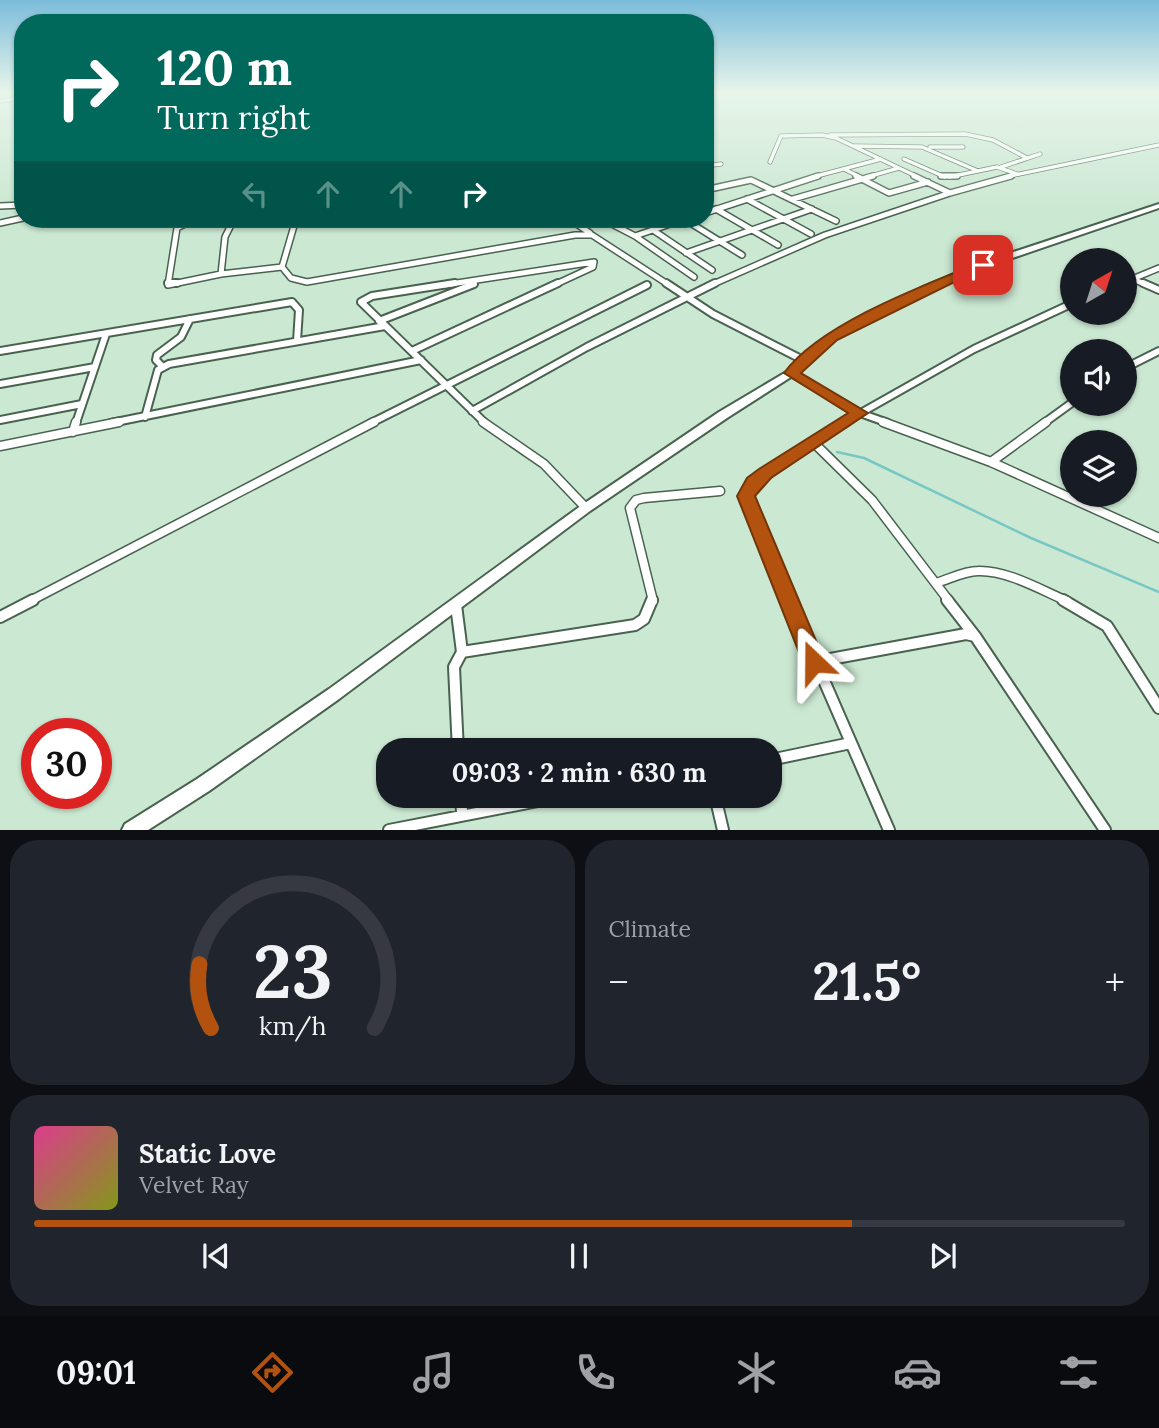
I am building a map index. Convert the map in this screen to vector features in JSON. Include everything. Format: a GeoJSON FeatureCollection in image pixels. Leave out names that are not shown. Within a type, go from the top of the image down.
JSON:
{"type":"FeatureCollection","features":[{"type":"Feature","properties":{"kind":"street"},"geometry":{"type":"LineString","coordinates":[[770,162],[781,136],[826,135],[965,134],[993,141],[1027,159]]}},
{"type":"Feature","properties":{"kind":"street"},"geometry":{"type":"LineString","coordinates":[[826,135],[950,193]]}},
{"type":"Feature","properties":{"kind":"street"},"geometry":{"type":"LineString","coordinates":[[472,411],[734,271],[876,215],[1017,174],[1159,145]]}},
{"type":"Feature","properties":{"kind":"street"},"geometry":{"type":"LineString","coordinates":[[852,146],[962,147]]}},
{"type":"Feature","properties":{"kind":"street"},"geometry":{"type":"LineString","coordinates":[[922,147],[978,171]]}},
{"type":"Feature","properties":{"kind":"street"},"geometry":{"type":"LineString","coordinates":[[904,159],[946,177],[1001,167],[1040,154]]}},
{"type":"Feature","properties":{"kind":"street"},"geometry":{"type":"LineString","coordinates":[[716,209],[813,177],[881,159]]}},
{"type":"Feature","properties":{"kind":"street"},"geometry":{"type":"LineString","coordinates":[[714,165],[721,164]]}},
{"type":"Feature","properties":{"kind":"street"},"geometry":{"type":"LineString","coordinates":[[1001,167],[1017,174]]}},
{"type":"Feature","properties":{"kind":"street"},"geometry":{"type":"LineString","coordinates":[[793,199],[899,168]]}},
{"type":"Feature","properties":{"kind":"street"},"geometry":{"type":"LineString","coordinates":[[843,169],[889,193],[928,182]]}},
{"type":"Feature","properties":{"kind":"street"},"geometry":{"type":"LineString","coordinates":[[813,177],[830,187]]}},
{"type":"Feature","properties":{"kind":"street"},"geometry":{"type":"LineString","coordinates":[[714,188],[746,179],[775,190],[836,221]]}},
{"type":"Feature","properties":{"kind":"street"},"geometry":{"type":"LineString","coordinates":[[747,199],[811,234]]}},
{"type":"Feature","properties":{"kind":"street"},"geometry":{"type":"LineString","coordinates":[[131,830],[203,785],[456,605],[586,508],[723,415],[791,373],[832,337],[928,288],[1071,234],[1159,206]]}},
{"type":"Feature","properties":{"kind":"street"},"geometry":{"type":"LineString","coordinates":[[716,209],[778,245]]}},
{"type":"Feature","properties":{"kind":"street"},"geometry":{"type":"LineString","coordinates":[[685,253],[812,209]]}},
{"type":"Feature","properties":{"kind":"street"},"geometry":{"type":"LineString","coordinates":[[177,228],[177,243],[168,285],[221,274],[282,267]]}},
{"type":"Feature","properties":{"kind":"street"},"geometry":{"type":"LineString","coordinates":[[221,274],[225,237],[230,228]]}},
{"type":"Feature","properties":{"kind":"street"},"geometry":{"type":"LineString","coordinates":[[282,267],[293,228]]}},
{"type":"Feature","properties":{"kind":"street"},"geometry":{"type":"LineString","coordinates":[[582,228],[713,314],[805,361]]}},
{"type":"Feature","properties":{"kind":"street"},"geometry":{"type":"LineString","coordinates":[[616,228],[635,236],[694,277]]}},
{"type":"Feature","properties":{"kind":"street"},"geometry":{"type":"LineString","coordinates":[[635,236],[659,228]]}},
{"type":"Feature","properties":{"kind":"street"},"geometry":{"type":"LineString","coordinates":[[698,228],[743,255]]}},
{"type":"Feature","properties":{"kind":"street"},"geometry":{"type":"LineString","coordinates":[[653,230],[712,270]]}},
{"type":"Feature","properties":{"kind":"street"},"geometry":{"type":"LineString","coordinates":[[282,267],[291,278],[307,282],[532,245],[575,234],[592,235]]}},
{"type":"Feature","properties":{"kind":"street"},"geometry":{"type":"LineString","coordinates":[[412,351],[595,264],[586,262],[487,278],[365,298],[361,302],[362,306],[412,351],[484,423],[544,464],[586,508]]}},
{"type":"Feature","properties":{"kind":"street"},"geometry":{"type":"LineString","coordinates":[[1138,277],[1159,268]]}},
{"type":"Feature","properties":{"kind":"street"},"geometry":{"type":"LineString","coordinates":[[145,417],[158,370],[162,366],[180,360],[297,341],[382,323],[487,278]]}},
{"type":"Feature","properties":{"kind":"street"},"geometry":{"type":"LineString","coordinates":[[1138,281],[1159,290]]}},
{"type":"Feature","properties":{"kind":"street"},"geometry":{"type":"LineString","coordinates":[[0,617],[446,384],[647,285]]}},
{"type":"Feature","properties":{"kind":"street"},"geometry":{"type":"LineString","coordinates":[[0,351],[292,302],[299,310],[297,341]]}},
{"type":"Feature","properties":{"kind":"street"},"geometry":{"type":"LineString","coordinates":[[889,830],[814,662],[746,496],[753,483],[765,473],[860,413],[1000,333],[1060,308]]}},
{"type":"Feature","properties":{"kind":"street"},"geometry":{"type":"LineString","coordinates":[[162,366],[156,360],[157,355],[181,337],[190,319]]}},
{"type":"Feature","properties":{"kind":"street"},"geometry":{"type":"LineString","coordinates":[[73,432],[106,334]]}},
{"type":"Feature","properties":{"kind":"street"},"geometry":{"type":"LineString","coordinates":[[1137,362],[1159,351]]}},
{"type":"Feature","properties":{"kind":"street"},"geometry":{"type":"LineString","coordinates":[[0,446],[421,360]]}},
{"type":"Feature","properties":{"kind":"street"},"geometry":{"type":"LineString","coordinates":[[0,384],[95,367]]}},
{"type":"Feature","properties":{"kind":"street"},"geometry":{"type":"LineString","coordinates":[[791,373],[860,413],[991,463],[1159,538]]}},
{"type":"Feature","properties":{"kind":"street"},"geometry":{"type":"LineString","coordinates":[[0,420],[82,404]]}},
{"type":"Feature","properties":{"kind":"street"},"geometry":{"type":"LineString","coordinates":[[991,463],[1013,443],[1060,411]]}},
{"type":"Feature","properties":{"kind":"street"},"geometry":{"type":"LineString","coordinates":[[813,443],[872,500],[936,583],[975,636],[1105,830]]}},
{"type":"Feature","properties":{"kind":"street"},"geometry":{"type":"LineString","coordinates":[[462,652],[635,625],[644,619],[653,602],[630,508],[636,500],[643,498],[720,491]]}},
{"type":"Feature","properties":{"kind":"street"},"geometry":{"type":"LineString","coordinates":[[936,583],[981,570],[1004,575],[1089,612],[1105,623],[1120,643],[1137,680],[1159,708]]}},
{"type":"Feature","properties":{"kind":"street"},"geometry":{"type":"LineString","coordinates":[[456,605],[462,652],[454,667],[457,738]]}},
{"type":"Feature","properties":{"kind":"street"},"geometry":{"type":"LineString","coordinates":[[814,662],[966,634],[975,636]]}},
{"type":"Feature","properties":{"kind":"street"},"geometry":{"type":"LineString","coordinates":[[782,757],[851,743]]}},
{"type":"Feature","properties":{"kind":"street"},"geometry":{"type":"LineString","coordinates":[[462,808],[462,813]]}},
{"type":"Feature","properties":{"kind":"street"},"geometry":{"type":"LineString","coordinates":[[389,830],[492,808]]}},
{"type":"Feature","properties":{"kind":"street"},"geometry":{"type":"LineString","coordinates":[[718,808],[723,830]]}},
{"type":"Feature","properties":{"kind":"waterway"},"geometry":{"type":"LineString","coordinates":[[837,452],[864,458],[1031,538],[1159,592]]}},
{"type":"Feature","properties":{"kind":"route"},"geometry":{"type":"LineString","coordinates":[[814,662],[746,496],[748,489],[765,473],[860,413],[791,373],[832,337],[928,288],[983,265]]}}]}
